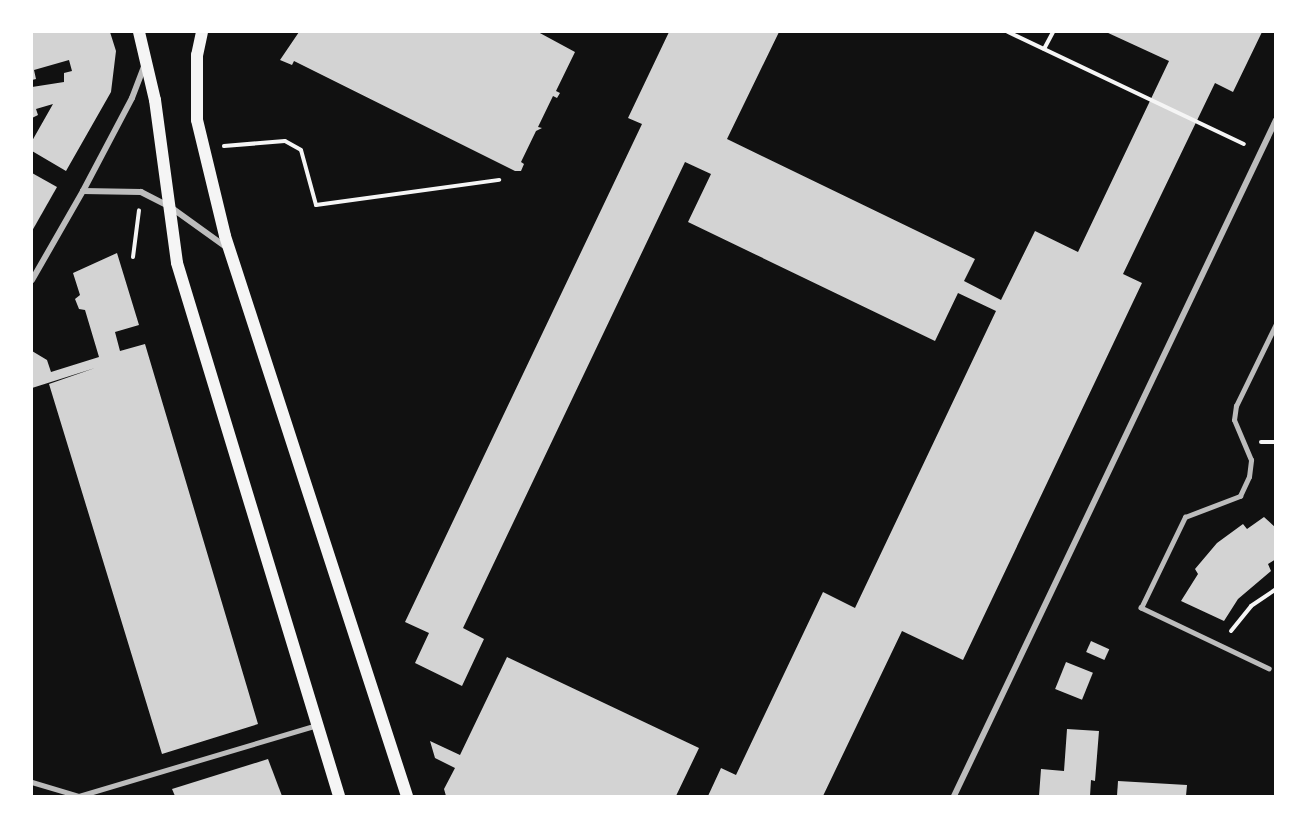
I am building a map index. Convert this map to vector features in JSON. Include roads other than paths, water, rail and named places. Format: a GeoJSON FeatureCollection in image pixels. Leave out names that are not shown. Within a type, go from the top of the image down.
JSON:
{"type":"FeatureCollection","features":[{"type":"Feature","properties":{"kind":"main road"},"geometry":{"type":"LineString","coordinates":[[139,32],[155,100],[177,263],[339,796]]}},
{"type":"Feature","properties":{"kind":"main road"},"geometry":{"type":"LineString","coordinates":[[202,32],[196,89],[203,148],[214,195],[229,249],[407,796]]}},
{"type":"Feature","properties":{"kind":"street"},"geometry":{"type":"LineString","coordinates":[[32,280],[83,191],[132,98],[145,63]]}},
{"type":"Feature","properties":{"kind":"street"},"geometry":{"type":"LineString","coordinates":[[954,796],[1275,120]]}},
{"type":"Feature","properties":{"kind":"street"},"geometry":{"type":"LineString","coordinates":[[83,191],[141,192],[169,206],[229,249]]}},
{"type":"Feature","properties":{"kind":"lane"},"geometry":{"type":"LineString","coordinates":[[1269,669],[1141,608],[1185,517],[1240,496],[1249,477],[1251,460],[1234,420],[1236,406],[1275,324]]}},
{"type":"Feature","properties":{"kind":"lane"},"geometry":{"type":"LineString","coordinates":[[32,782],[79,796],[317,725]]}}]}
